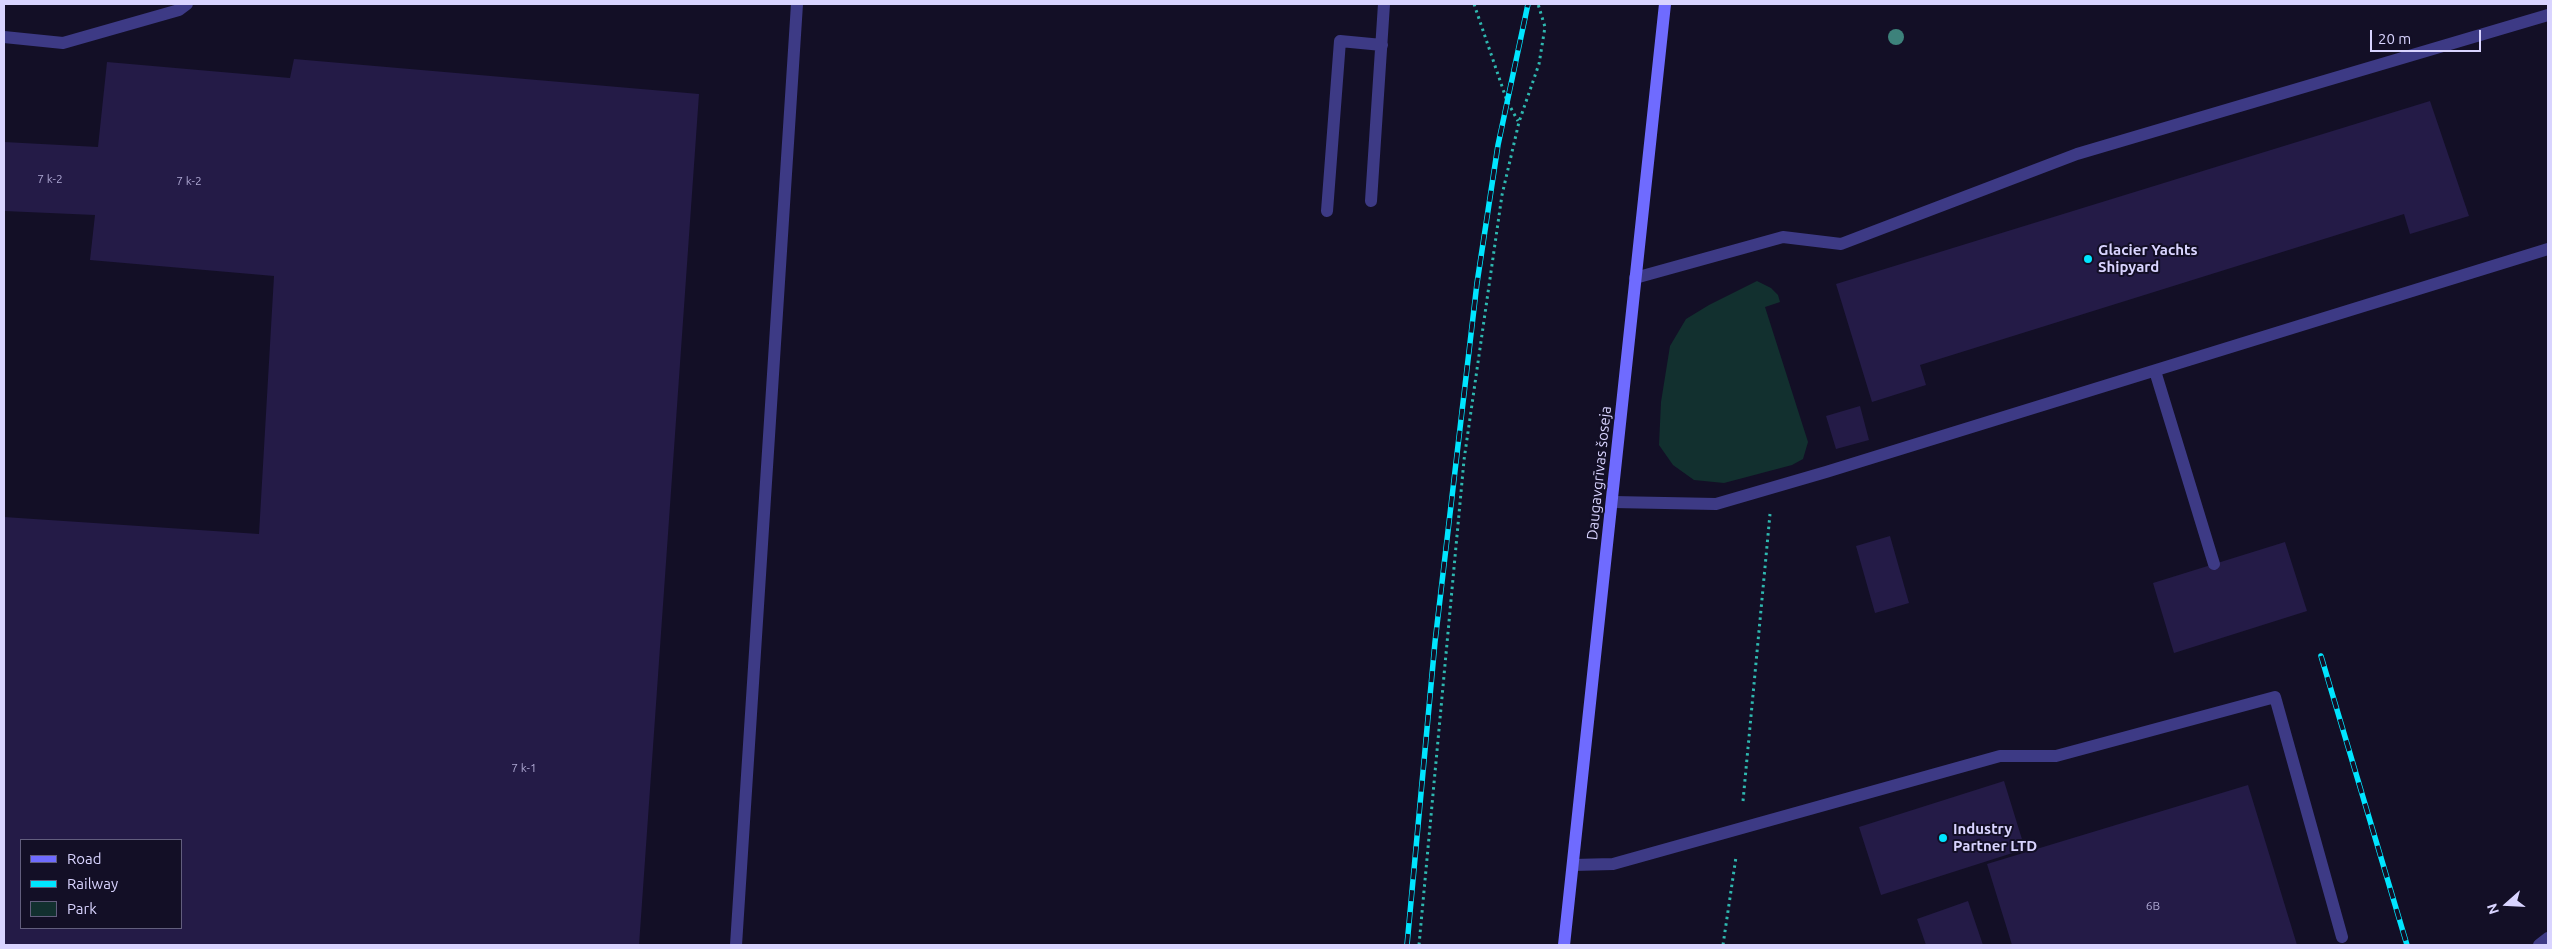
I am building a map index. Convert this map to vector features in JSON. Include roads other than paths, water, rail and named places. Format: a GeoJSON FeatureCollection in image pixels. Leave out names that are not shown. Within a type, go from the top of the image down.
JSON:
{"type":"FeatureCollection","features":[{"type":"Feature","properties":{"kind":"main road","name":"Daugavgrīvas šoseja"},"geometry":{"type":"LineString","coordinates":[[1564,945],[1666,4]]}},
{"type":"Feature","properties":{"kind":"lane"},"geometry":{"type":"LineString","coordinates":[[4,37],[63,43],[179,10],[187,4]]}},
{"type":"Feature","properties":{"kind":"lane"},"geometry":{"type":"LineString","coordinates":[[736,945],[797,4]]}},
{"type":"Feature","properties":{"kind":"lane"},"geometry":{"type":"LineString","coordinates":[[1371,201],[1384,4]]}},
{"type":"Feature","properties":{"kind":"lane"},"geometry":{"type":"LineString","coordinates":[[1635,278],[1783,237],[1841,244],[2077,154],[2548,15]]}},
{"type":"Feature","properties":{"kind":"lane"},"geometry":{"type":"LineString","coordinates":[[1327,211],[1340,41],[1382,45]]}},
{"type":"Feature","properties":{"kind":"lane"},"geometry":{"type":"LineString","coordinates":[[1613,502],[1716,504],[2548,249]]}},
{"type":"Feature","properties":{"kind":"lane"},"geometry":{"type":"LineString","coordinates":[[2154,371],[2214,564]]}},
{"type":"Feature","properties":{"kind":"lane"},"geometry":{"type":"LineString","coordinates":[[1573,865],[1613,864],[2000,756],[2056,756],[2275,697],[2342,937]]}},
{"type":"Feature","properties":{"kind":"lane"},"geometry":{"type":"LineString","coordinates":[[2539,945],[2548,938]]}},
{"type":"Feature","properties":{"kind":"railway"},"geometry":{"type":"LineString","coordinates":[[1407,945],[1435,642],[1477,283],[1498,145],[1528,4]]}},
{"type":"Feature","properties":{"kind":"railway"},"geometry":{"type":"LineString","coordinates":[[2321,656],[2407,945]]}},
{"type":"Feature","properties":{"kind":"place","name":"Glacier Yachts Shipyard"},"geometry":{"type":"Point","coordinates":[2088,259]}},
{"type":"Feature","properties":{"kind":"place","name":"Industry Partner LTD"},"geometry":{"type":"Point","coordinates":[1943,838]}}]}
